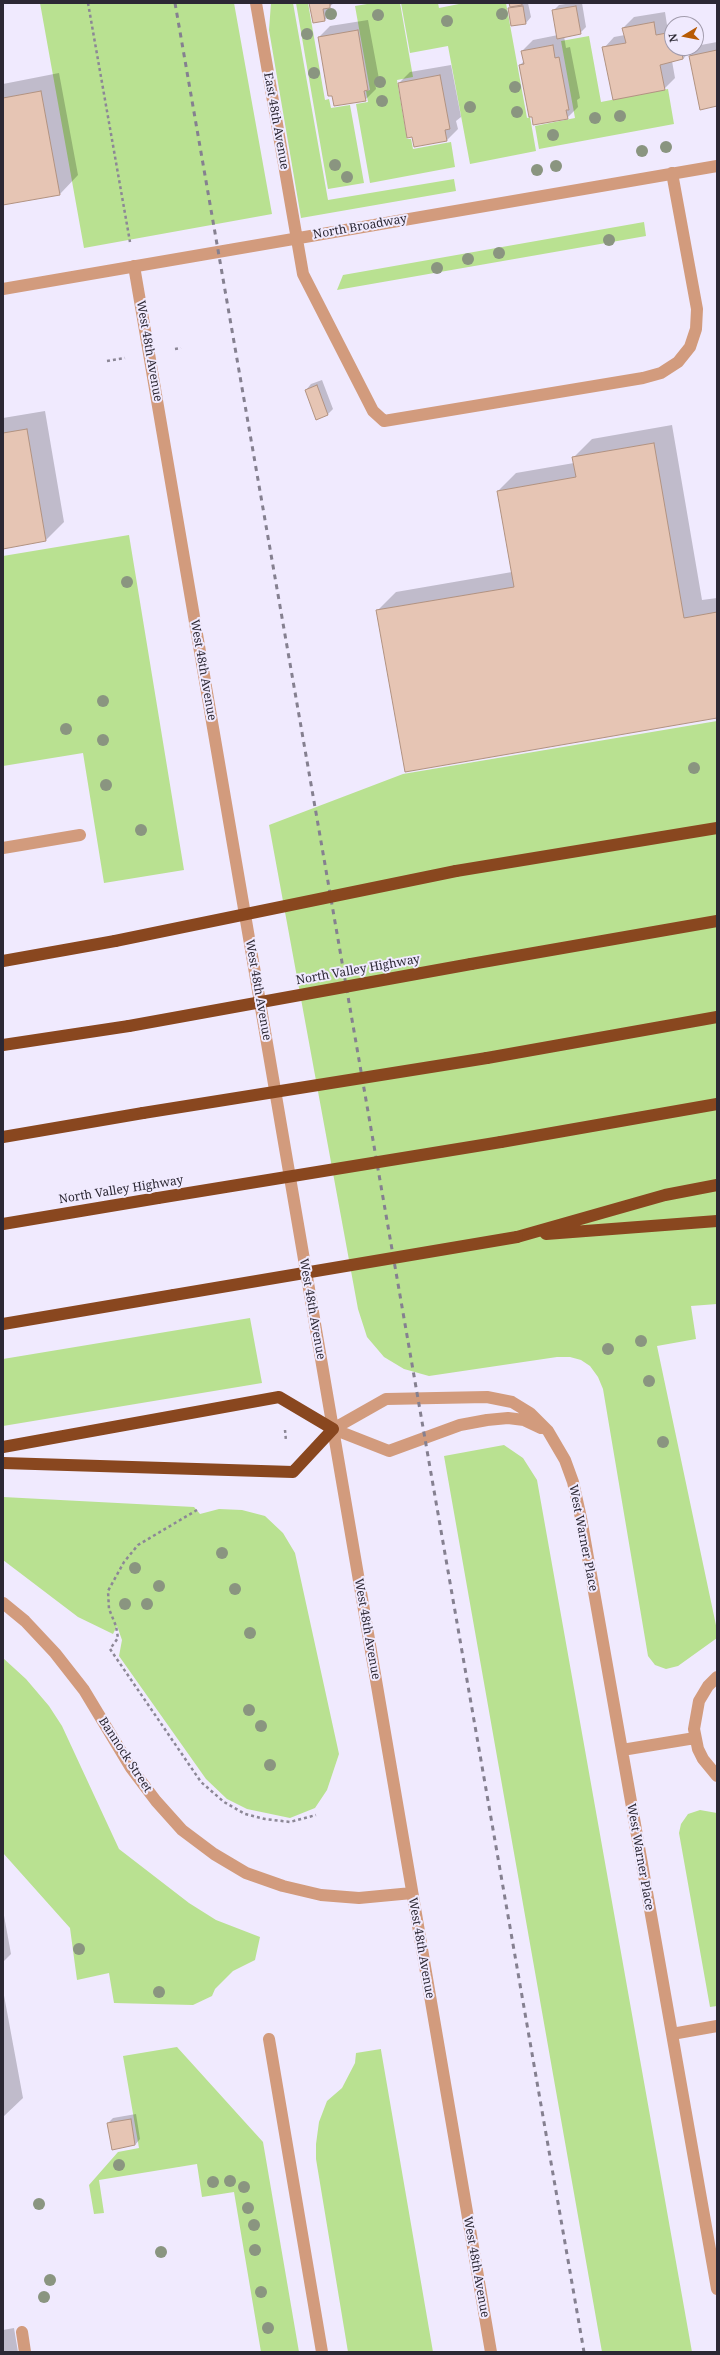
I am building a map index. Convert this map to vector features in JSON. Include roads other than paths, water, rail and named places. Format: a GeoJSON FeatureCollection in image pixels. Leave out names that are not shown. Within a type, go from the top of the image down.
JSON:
{"type":"FeatureCollection","features":[{"type":"Feature","properties":{"kind":"highway"},"geometry":{"type":"LineString","coordinates":[[3,961],[115,941],[456,871],[717,828]]}},
{"type":"Feature","properties":{"kind":"highway","name":"North Valley Highway"},"geometry":{"type":"LineString","coordinates":[[3,1045],[129,1026],[717,920]]}},
{"type":"Feature","properties":{"kind":"highway"},"geometry":{"type":"LineString","coordinates":[[3,1136],[487,1058],[717,1017]]}},
{"type":"Feature","properties":{"kind":"highway","name":"North Valley Highway"},"geometry":{"type":"LineString","coordinates":[[3,1224],[501,1142],[717,1104]]}},
{"type":"Feature","properties":{"kind":"highway"},"geometry":{"type":"LineString","coordinates":[[517,1237],[665,1195],[717,1185]]}},
{"type":"Feature","properties":{"kind":"highway"},"geometry":{"type":"LineString","coordinates":[[3,1324],[517,1237],[717,1221]]}},
{"type":"Feature","properties":{"kind":"highway"},"geometry":{"type":"LineString","coordinates":[[3,1447],[279,1397],[333,1429],[293,1472],[3,1463]]}},
{"type":"Feature","properties":{"kind":"street","name":"East 48th Avenue"},"geometry":{"type":"LineString","coordinates":[[256,3],[303,274],[373,411],[384,421],[643,378],[661,373],[678,362],[690,347],[696,329],[697,309],[672,173]]}},
{"type":"Feature","properties":{"kind":"street","name":"North Broadway"},"geometry":{"type":"LineString","coordinates":[[3,289],[717,166]]}},
{"type":"Feature","properties":{"kind":"street","name":"West 48th Avenue"},"geometry":{"type":"LineString","coordinates":[[134,266],[491,2352]]}},
{"type":"Feature","properties":{"kind":"street"},"geometry":{"type":"LineString","coordinates":[[3,848],[80,835]]}},
{"type":"Feature","properties":{"kind":"street","name":"West Warner Place"},"geometry":{"type":"LineString","coordinates":[[333,1429],[386,1399],[460,1396],[487,1397],[512,1402],[530,1413],[548,1431],[565,1460],[573,1482],[717,2288]]}},
{"type":"Feature","properties":{"kind":"street"},"geometry":{"type":"LineString","coordinates":[[333,1429],[389,1451],[460,1425],[487,1420],[508,1418],[518,1419],[548,1431]]}},
{"type":"Feature","properties":{"kind":"street","name":"Bannock Street"},"geometry":{"type":"LineString","coordinates":[[3,1603],[25,1621],[55,1653],[84,1690],[131,1768],[156,1801],[182,1830],[214,1854],[246,1873],[283,1886],[321,1895],[359,1898],[412,1893]]}},
{"type":"Feature","properties":{"kind":"street"},"geometry":{"type":"LineString","coordinates":[[717,1677],[708,1686],[698,1701],[694,1720],[694,1738],[702,1759],[717,1776]]}},
{"type":"Feature","properties":{"kind":"street"},"geometry":{"type":"LineString","coordinates":[[622,1750],[694,1738]]}},
{"type":"Feature","properties":{"kind":"street"},"geometry":{"type":"LineString","coordinates":[[672,2034],[717,2026]]}},
{"type":"Feature","properties":{"kind":"street"},"geometry":{"type":"LineString","coordinates":[[269,2039],[322,2352]]}},
{"type":"Feature","properties":{"kind":"street"},"geometry":{"type":"LineString","coordinates":[[22,2332],[25,2352]]}},
{"type":"Feature","properties":{"kind":"railway"},"geometry":{"type":"LineString","coordinates":[[175,3],[584,2352]]}}]}
